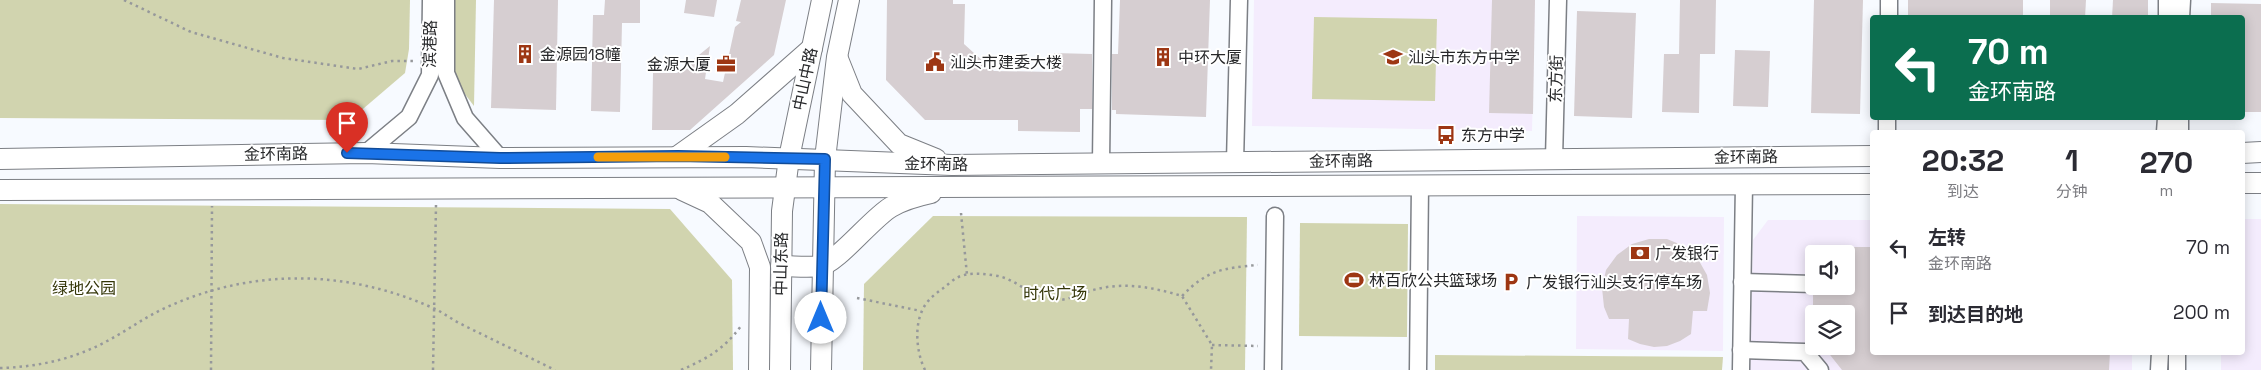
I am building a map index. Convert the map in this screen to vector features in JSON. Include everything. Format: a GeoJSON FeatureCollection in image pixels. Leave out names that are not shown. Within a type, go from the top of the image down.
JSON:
{"type":"FeatureCollection","features":[{"type":"Feature","properties":{"kind":"main road","name":"中山中路"},"geometry":{"type":"LineString","coordinates":[[789,158],[822,0]]}},
{"type":"Feature","properties":{"kind":"main road","name":"中山中路"},"geometry":{"type":"LineString","coordinates":[[825,159],[837,57],[849,0]]}},
{"type":"Feature","properties":{"kind":"main road"},"geometry":{"type":"LineString","coordinates":[[678,156],[736,114],[812,48]]}},
{"type":"Feature","properties":{"kind":"main road"},"geometry":{"type":"LineString","coordinates":[[837,57],[852,94],[899,144],[952,165]]}},
{"type":"Feature","properties":{"kind":"main road"},"geometry":{"type":"LineString","coordinates":[[2245,152],[2261,152]]}},
{"type":"Feature","properties":{"kind":"main road","name":"金环南路"},"geometry":{"type":"LineString","coordinates":[[0,159],[366,153],[500,158],[678,156],[789,158],[952,165],[1870,156]]}},
{"type":"Feature","properties":{"kind":"main road","name":"中山东路"},"geometry":{"type":"LineString","coordinates":[[780,370],[782,212],[789,158]]}},
{"type":"Feature","properties":{"kind":"main road"},"geometry":{"type":"LineString","coordinates":[[821,370],[825,159]]}},
{"type":"Feature","properties":{"kind":"main road"},"geometry":{"type":"LineString","coordinates":[[2245,183],[2261,183]]}},
{"type":"Feature","properties":{"kind":"main road","name":"金环南路"},"geometry":{"type":"LineString","coordinates":[[0,190],[1870,184]]}},
{"type":"Feature","properties":{"kind":"main road"},"geometry":{"type":"LineString","coordinates":[[676,187],[710,203],[751,242],[760,267],[759,370]]}},
{"type":"Feature","properties":{"kind":"main road"},"geometry":{"type":"LineString","coordinates":[[781,266],[822,266],[841,252],[890,207],[913,197],[954,187]]}},
{"type":"Feature","properties":{"kind":"street","name":"滨港路"},"geometry":{"type":"LineString","coordinates":[[366,153],[409,117],[430,75],[431,0]]}},
{"type":"Feature","properties":{"kind":"street","name":"滨港路"},"geometry":{"type":"LineString","coordinates":[[446,0],[446,73],[465,118],[500,158]]}},
{"type":"Feature","properties":{"kind":"street"},"geometry":{"type":"LineString","coordinates":[[1100,163],[1103,0]]}},
{"type":"Feature","properties":{"kind":"street"},"geometry":{"type":"LineString","coordinates":[[1235,162],[1239,0]]}},
{"type":"Feature","properties":{"kind":"street","name":"东方街"},"geometry":{"type":"LineString","coordinates":[[1554,159],[1558,0]]}},
{"type":"Feature","properties":{"kind":"street"},"geometry":{"type":"LineString","coordinates":[[1889,0],[1889,15]]}},
{"type":"Feature","properties":{"kind":"street"},"geometry":{"type":"LineString","coordinates":[[2167,0],[2167,15]]}},
{"type":"Feature","properties":{"kind":"street"},"geometry":{"type":"LineString","coordinates":[[2181,15],[2182,0]]}},
{"type":"Feature","properties":{"kind":"street"},"geometry":{"type":"LineString","coordinates":[[1741,370],[1744,184]]}},
{"type":"Feature","properties":{"kind":"street"},"geometry":{"type":"LineString","coordinates":[[1418,370],[1420,185]]}},
{"type":"Feature","properties":{"kind":"street"},"geometry":{"type":"LineString","coordinates":[[1273,370],[1275,216]]}},
{"type":"Feature","properties":{"kind":"street"},"geometry":{"type":"LineString","coordinates":[[1742,282],[1805,284]]}},
{"type":"Feature","properties":{"kind":"street"},"geometry":{"type":"LineString","coordinates":[[1741,350],[1805,352],[1820,370]]}},
{"type":"Feature","properties":{"kind":"street"},"geometry":{"type":"LineString","coordinates":[[2160,355],[2160,370]]}},
{"type":"Feature","properties":{"kind":"street"},"geometry":{"type":"LineString","coordinates":[[2177,355],[2177,370]]}},
{"type":"Feature","properties":{"kind":"path"},"geometry":{"type":"LineString","coordinates":[[124,0],[191,32],[283,58],[358,68],[392,61],[414,61]]}},
{"type":"Feature","properties":{"kind":"path"},"geometry":{"type":"LineString","coordinates":[[211,370],[212,202]]}},
{"type":"Feature","properties":{"kind":"path"},"geometry":{"type":"LineString","coordinates":[[433,370],[436,204]]}},
{"type":"Feature","properties":{"kind":"path"},"geometry":{"type":"LineString","coordinates":[[961,213],[967,275]]}},
{"type":"Feature","properties":{"kind":"path"},"geometry":{"type":"LineString","coordinates":[[1182,296],[1206,275],[1227,268],[1275,263]]}},
{"type":"Feature","properties":{"kind":"path"},"geometry":{"type":"LineString","coordinates":[[924,370],[918,344],[918,324],[921,311],[928,300],[959,276],[978,273],[1001,276],[1031,292],[1052,300],[1072,299],[1090,291],[1134,285],[1159,289],[1182,296],[1212,345],[1211,370]]}},
{"type":"Feature","properties":{"kind":"path"},"geometry":{"type":"LineString","coordinates":[[0,368],[48,364],[78,354],[107,342],[142,319],[165,307],[211,291],[262,280],[322,278],[377,289],[434,309],[554,370]]}},
{"type":"Feature","properties":{"kind":"path"},"geometry":{"type":"LineString","coordinates":[[857,298],[921,311]]}},
{"type":"Feature","properties":{"kind":"path"},"geometry":{"type":"LineString","coordinates":[[681,370],[712,356],[728,343],[742,325]]}},
{"type":"Feature","properties":{"kind":"path"},"geometry":{"type":"LineString","coordinates":[[1212,345],[1274,346]]}},
{"type":"Feature","properties":{"kind":"shaded area","name":"汕头市东方中学"},"geometry":{"type":"Polygon","coordinates":[[[1254,0],[1535,0],[1532,131],[1252,126],[1254,0]]]}},
{"type":"Feature","properties":{"kind":"shaded area"},"geometry":{"type":"Polygon","coordinates":[[[1577,216],[1724,217],[1723,351],[1576,349],[1577,216]]]}},
{"type":"Feature","properties":{"kind":"shaded area"},"geometry":{"type":"Polygon","coordinates":[[[2245,219],[2261,219],[2261,370],[2221,370],[2221,355],[2245,355],[2245,219]]]}},
{"type":"Feature","properties":{"kind":"shaded area"},"geometry":{"type":"Polygon","coordinates":[[[1768,220],[1870,220],[1870,355],[2132,355],[2132,370],[1750,370],[1753,240],[1768,220]]]}},
{"type":"Feature","properties":{"kind":"green space"},"geometry":{"type":"Polygon","coordinates":[[[0,0],[410,0],[409,49],[405,73],[350,120],[0,118],[0,0]]]}},
{"type":"Feature","properties":{"kind":"green space"},"geometry":{"type":"Polygon","coordinates":[[[453,0],[476,0],[474,106],[458,85],[452,69],[453,0]]]}},
{"type":"Feature","properties":{"kind":"green space"},"geometry":{"type":"Polygon","coordinates":[[[1314,17],[1437,19],[1435,101],[1312,99],[1314,17]]]}},
{"type":"Feature","properties":{"kind":"green space","name":"绿地公园"},"geometry":{"type":"Polygon","coordinates":[[[0,204],[670,209],[732,280],[733,370],[0,370],[0,204]]]}},
{"type":"Feature","properties":{"kind":"green space","name":"时代广场"},"geometry":{"type":"Polygon","coordinates":[[[933,216],[1247,217],[1245,370],[863,370],[864,284],[933,216]]]}},
{"type":"Feature","properties":{"kind":"green space","name":"林百欣公共篮球场"},"geometry":{"type":"Polygon","coordinates":[[[1300,223],[1408,224],[1407,337],[1299,336],[1300,223]]]}},
{"type":"Feature","properties":{"kind":"green space"},"geometry":{"type":"Polygon","coordinates":[[[1435,355],[1723,357],[1722,370],[1435,370],[1435,355]]]}},
{"type":"Feature","properties":{"kind":"building","name":"金源园18幢"},"geometry":{"type":"Polygon","coordinates":[[[494,0],[558,0],[556,110],[491,108],[494,0]]]}},
{"type":"Feature","properties":{"kind":"building"},"geometry":{"type":"Polygon","coordinates":[[[605,0],[640,0],[640,23],[622,23],[620,112],[591,111],[593,15],[604,15],[605,0]]]}},
{"type":"Feature","properties":{"kind":"building"},"geometry":{"type":"Polygon","coordinates":[[[686,0],[717,0],[714,17],[684,13],[686,0]]]}},
{"type":"Feature","properties":{"kind":"building","name":"金源大厦"},"geometry":{"type":"Polygon","coordinates":[[[741,0],[786,0],[774,55],[690,130],[652,130],[653,73],[677,73],[710,46],[705,79],[723,82],[735,27],[741,22],[736,21],[741,0]]]}},
{"type":"Feature","properties":{"kind":"building","name":"汕头市建委大楼"},"geometry":{"type":"Polygon","coordinates":[[[887,0],[953,0],[953,4],[965,4],[964,44],[994,71],[1054,72],[1054,53],[1092,54],[1092,109],[1080,109],[1080,132],[1018,131],[1018,120],[925,120],[886,80],[887,0]]]}},
{"type":"Feature","properties":{"kind":"building","name":"中环大厦"},"geometry":{"type":"Polygon","coordinates":[[[1120,0],[1210,0],[1206,117],[1116,114],[1116,110],[1112,110],[1112,54],[1118,54],[1120,0]]]}},
{"type":"Feature","properties":{"kind":"building"},"geometry":{"type":"Polygon","coordinates":[[[1492,0],[1535,0],[1533,114],[1489,113],[1492,0]]]}},
{"type":"Feature","properties":{"kind":"building"},"geometry":{"type":"Polygon","coordinates":[[[1680,0],[1716,0],[1715,54],[1700,54],[1699,113],[1662,112],[1664,54],[1679,54],[1680,0]]]}},
{"type":"Feature","properties":{"kind":"building"},"geometry":{"type":"Polygon","coordinates":[[[1814,0],[1863,0],[1860,114],[1811,113],[1814,0]]]}},
{"type":"Feature","properties":{"kind":"building"},"geometry":{"type":"Polygon","coordinates":[[[1908,0],[2023,0],[2023,15],[1908,15],[1908,0]]]}},
{"type":"Feature","properties":{"kind":"building"},"geometry":{"type":"Polygon","coordinates":[[[2050,0],[2086,0],[2085,15],[2050,15],[2050,0]]]}},
{"type":"Feature","properties":{"kind":"building"},"geometry":{"type":"Polygon","coordinates":[[[2113,0],[2148,0],[2148,15],[2112,15],[2113,0]]]}},
{"type":"Feature","properties":{"kind":"building"},"geometry":{"type":"Polygon","coordinates":[[[2211,3],[2261,4],[2261,112],[2245,112],[2245,15],[2211,15],[2211,3]]]}},
{"type":"Feature","properties":{"kind":"building"},"geometry":{"type":"Polygon","coordinates":[[[1577,11],[1636,13],[1632,118],[1574,116],[1577,11]]]}},
{"type":"Feature","properties":{"kind":"building"},"geometry":{"type":"Polygon","coordinates":[[[1735,50],[1770,51],[1768,107],[1733,106],[1735,50]]]}},
{"type":"Feature","properties":{"kind":"building"},"geometry":{"type":"Polygon","coordinates":[[[1649,239],[1667,239],[1684,246],[1698,259],[1707,275],[1710,293],[1707,311],[1693,311],[1691,334],[1667,346],[1654,347],[1628,339],[1629,319],[1609,319],[1604,307],[1602,288],[1606,270],[1617,255],[1632,244],[1649,239]]]}},
{"type":"Feature","properties":{"kind":"building"},"geometry":{"type":"Polygon","coordinates":[[[1855,247],[1870,247],[1870,355],[2110,355],[2109,370],[1842,370],[1830,355],[1855,355],[1855,305],[1813,305],[1813,295],[1855,295],[1855,247]]]}},
{"type":"Feature","properties":{"kind":"slow traffic"},"geometry":{"type":"LineString","coordinates":[[598,157],[725,157]]}},
{"type":"Feature","properties":{"kind":"place","name":"金源园18幢"},"geometry":{"type":"Point","coordinates":[525,54]}},
{"type":"Feature","properties":{"kind":"place","name":"中环大厦"},"geometry":{"type":"Point","coordinates":[1163,57]}},
{"type":"Feature","properties":{"kind":"place","name":"汕头市东方中学"},"geometry":{"type":"Point","coordinates":[1393,57]}},
{"type":"Feature","properties":{"kind":"place","name":"汕头市建委大楼"},"geometry":{"type":"Point","coordinates":[935,62]}},
{"type":"Feature","properties":{"kind":"place","name":"金源大厦"},"geometry":{"type":"Point","coordinates":[726,64]}},
{"type":"Feature","properties":{"kind":"place","name":"东方中学"},"geometry":{"type":"Point","coordinates":[1446,135]}},
{"type":"Feature","properties":{"kind":"place","name":"广发银行"},"geometry":{"type":"Point","coordinates":[1640,253]}},
{"type":"Feature","properties":{"kind":"place","name":"林百欣公共篮球场"},"geometry":{"type":"Point","coordinates":[1354,280]}},
{"type":"Feature","properties":{"kind":"place","name":"广发银行汕头支行停车场"},"geometry":{"type":"Point","coordinates":[1511,282]}},
{"type":"Feature","properties":{"kind":"route"},"geometry":{"type":"LineString","coordinates":[[347,153],[500,158],[678,156],[825,159],[821,318]]}}]}
